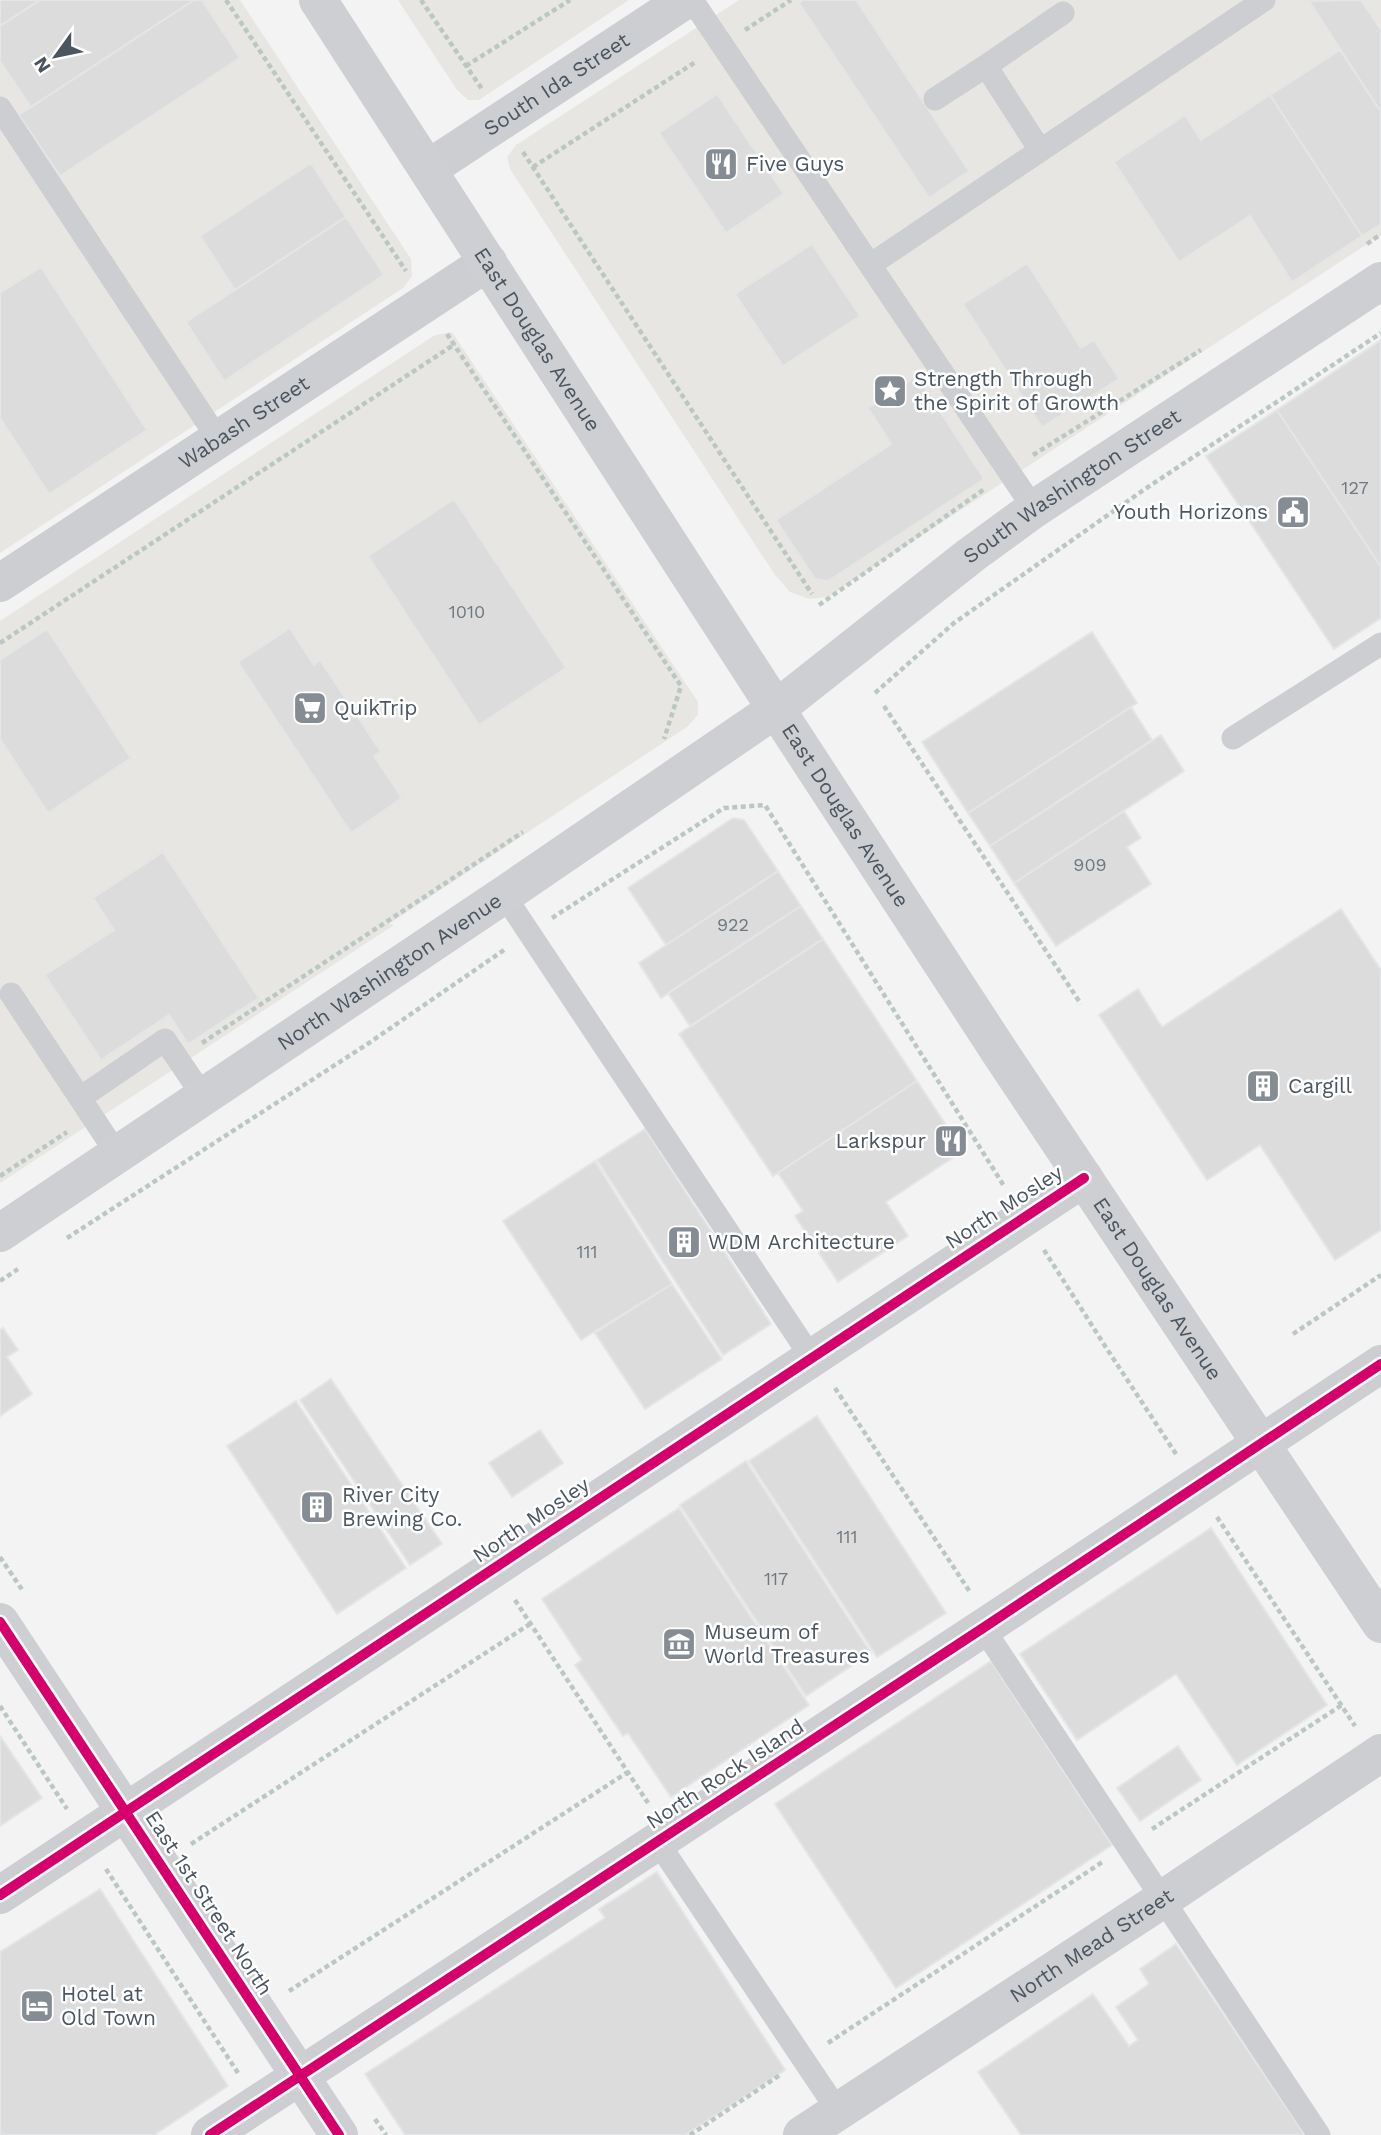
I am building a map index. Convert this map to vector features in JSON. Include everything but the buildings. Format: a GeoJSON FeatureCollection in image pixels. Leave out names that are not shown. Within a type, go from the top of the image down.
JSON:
{"type":"FeatureCollection","features":[{"type":"Feature","properties":{"kind":"main road","name":"East Douglas Avenue"},"geometry":{"type":"LineString","coordinates":[[318,0],[776,709],[1260,1445],[1381,1624]]}},
{"type":"Feature","properties":{"kind":"main road","name":"South Washington Street"},"geometry":{"type":"LineString","coordinates":[[776,709],[971,555],[1034,509],[1381,281]]}},
{"type":"Feature","properties":{"kind":"main road","name":"North Washington Avenue"},"geometry":{"type":"LineString","coordinates":[[0,1233],[776,709]]}},
{"type":"Feature","properties":{"kind":"main road","name":"East 1st Street North"},"geometry":{"type":"LineString","coordinates":[[0,1622],[339,2135]]}},
{"type":"Feature","properties":{"kind":"street","name":"South Ida Street"},"geometry":{"type":"LineString","coordinates":[[428,169],[685,0]]}},
{"type":"Feature","properties":{"kind":"street","name":"Wabash Street"},"geometry":{"type":"LineString","coordinates":[[0,583],[488,262]]}},
{"type":"Feature","properties":{"kind":"street","name":"North Mosley"},"geometry":{"type":"LineString","coordinates":[[0,1895],[1084,1178]]}},
{"type":"Feature","properties":{"kind":"street","name":"North Rock Island"},"geometry":{"type":"LineString","coordinates":[[210,2135],[299,2077],[655,1827],[979,1614],[1197,1486],[1379,1367]]}},
{"type":"Feature","properties":{"kind":"street","name":"North Mead Street"},"geometry":{"type":"LineString","coordinates":[[802,2135],[1163,1899],[1370,1743]]}},
{"type":"Feature","properties":{"kind":"lane"},"geometry":{"type":"LineString","coordinates":[[692,0],[1034,509]]}},
{"type":"Feature","properties":{"kind":"lane"},"geometry":{"type":"LineString","coordinates":[[870,265],[1264,0]]}},
{"type":"Feature","properties":{"kind":"lane"},"geometry":{"type":"LineString","coordinates":[[935,99],[1063,13]]}},
{"type":"Feature","properties":{"kind":"lane"},"geometry":{"type":"LineString","coordinates":[[986,66],[1040,150]]}},
{"type":"Feature","properties":{"kind":"lane"},"geometry":{"type":"LineString","coordinates":[[0,108],[218,439]]}},
{"type":"Feature","properties":{"kind":"lane"},"geometry":{"type":"LineString","coordinates":[[1233,738],[1381,643]]}},
{"type":"Feature","properties":{"kind":"lane"},"geometry":{"type":"LineString","coordinates":[[504,895],[811,1357]]}},
{"type":"Feature","properties":{"kind":"lane"},"geometry":{"type":"LineString","coordinates":[[10,995],[117,1154]]}},
{"type":"Feature","properties":{"kind":"lane"},"geometry":{"type":"LineString","coordinates":[[86,1107],[165,1040],[203,1096]]}},
{"type":"Feature","properties":{"kind":"lane"},"geometry":{"type":"LineString","coordinates":[[979,1614],[1319,2135]]}},
{"type":"Feature","properties":{"kind":"lane"},"geometry":{"type":"LineString","coordinates":[[655,1827],[838,2111]]}},
{"type":"Feature","properties":{"kind":"path"},"geometry":{"type":"LineString","coordinates":[[226,0],[681,686],[664,740]]}},
{"type":"Feature","properties":{"kind":"path"},"geometry":{"type":"LineString","coordinates":[[421,0],[812,594]]}},
{"type":"Feature","properties":{"kind":"path"},"geometry":{"type":"LineString","coordinates":[[466,66],[570,0]]}},
{"type":"Feature","properties":{"kind":"path"},"geometry":{"type":"LineString","coordinates":[[533,167],[791,0]]}},
{"type":"Feature","properties":{"kind":"path"},"geometry":{"type":"LineString","coordinates":[[1359,249],[1381,234]]}},
{"type":"Feature","properties":{"kind":"path"},"geometry":{"type":"LineString","coordinates":[[876,694],[954,622],[1145,489],[1381,333]]}},
{"type":"Feature","properties":{"kind":"path"},"geometry":{"type":"LineString","coordinates":[[0,643],[454,344]]}},
{"type":"Feature","properties":{"kind":"path"},"geometry":{"type":"LineString","coordinates":[[820,605],[1049,444],[1207,347]]}},
{"type":"Feature","properties":{"kind":"path"},"geometry":{"type":"LineString","coordinates":[[884,706],[1081,1004]]}},
{"type":"Feature","properties":{"kind":"path"},"geometry":{"type":"LineString","coordinates":[[57,1244],[366,1045],[529,933],[723,808],[765,805],[1024,1217]]}},
{"type":"Feature","properties":{"kind":"path"},"geometry":{"type":"LineString","coordinates":[[177,1059],[534,825]]}},
{"type":"Feature","properties":{"kind":"path"},"geometry":{"type":"LineString","coordinates":[[0,1176],[86,1107]]}},
{"type":"Feature","properties":{"kind":"path"},"geometry":{"type":"LineString","coordinates":[[1033,1257],[1044,1250],[1197,1486],[1370,1743]]}},
{"type":"Feature","properties":{"kind":"path"},"geometry":{"type":"LineString","coordinates":[[0,1281],[23,1266]]}},
{"type":"Feature","properties":{"kind":"path"},"geometry":{"type":"LineString","coordinates":[[1293,1334],[1381,1275]]}},
{"type":"Feature","properties":{"kind":"path"},"geometry":{"type":"LineString","coordinates":[[846,1381],[835,1388],[979,1614]]}},
{"type":"Feature","properties":{"kind":"path"},"geometry":{"type":"LineString","coordinates":[[526,1593],[514,1601],[628,1772],[655,1827]]}},
{"type":"Feature","properties":{"kind":"path"},"geometry":{"type":"LineString","coordinates":[[191,1844],[530,1624]]}},
{"type":"Feature","properties":{"kind":"path"},"geometry":{"type":"LineString","coordinates":[[690,2135],[1342,1704]]}},
{"type":"Feature","properties":{"kind":"path"},"geometry":{"type":"LineString","coordinates":[[0,1706],[259,2103]]}},
{"type":"Feature","properties":{"kind":"path"},"geometry":{"type":"LineString","coordinates":[[289,1991],[628,1772]]}},
{"type":"Feature","properties":{"kind":"shaded area"},"geometry":{"type":"Polygon","coordinates":[[[0,0],[240,0],[411,259],[412,276],[403,288],[0,553],[0,0]]]}},
{"type":"Feature","properties":{"kind":"shaded area"},"geometry":{"type":"Polygon","coordinates":[[[398,0],[629,0],[479,100],[468,100],[457,90],[398,0]]]}},
{"type":"Feature","properties":{"kind":"shaded area"},"geometry":{"type":"Polygon","coordinates":[[[739,0],[1381,0],[1381,235],[828,597],[809,599],[790,592],[775,575],[510,169],[507,157],[516,145],[739,0]]]}},
{"type":"Feature","properties":{"kind":"shaded area"},"geometry":{"type":"Polygon","coordinates":[[[452,332],[698,702],[698,715],[687,727],[389,924],[394,925],[0,1183],[0,621],[435,335],[452,332]]]}},
{"type":"Feature","properties":{"kind":"cycle path"},"geometry":{"type":"LineString","coordinates":[[0,1895],[1084,1178]]}},
{"type":"Feature","properties":{"kind":"cycle path"},"geometry":{"type":"LineString","coordinates":[[210,2135],[1381,1364]]}},
{"type":"Feature","properties":{"kind":"cycle path"},"geometry":{"type":"LineString","coordinates":[[0,1622],[339,2135]]}},
{"type":"Feature","properties":{"kind":"place","name":"Five Guys"},"geometry":{"type":"Point","coordinates":[721,164]}},
{"type":"Feature","properties":{"kind":"place","name":"Strength Through the Spirit of Growth"},"geometry":{"type":"Point","coordinates":[890,391]}},
{"type":"Feature","properties":{"kind":"place","name":"Youth Horizons"},"geometry":{"type":"Point","coordinates":[1293,512]}},
{"type":"Feature","properties":{"kind":"place","name":"QuikTrip"},"geometry":{"type":"Point","coordinates":[310,708]}},
{"type":"Feature","properties":{"kind":"place","name":"Cargill"},"geometry":{"type":"Point","coordinates":[1263,1086]}},
{"type":"Feature","properties":{"kind":"place","name":"Larkspur"},"geometry":{"type":"Point","coordinates":[951,1141]}},
{"type":"Feature","properties":{"kind":"place","name":"WDM Architecture"},"geometry":{"type":"Point","coordinates":[684,1242]}},
{"type":"Feature","properties":{"kind":"place","name":"River City Brewing Co."},"geometry":{"type":"Point","coordinates":[317,1507]}},
{"type":"Feature","properties":{"kind":"place","name":"Museum of World Treasures"},"geometry":{"type":"Point","coordinates":[679,1644]}},
{"type":"Feature","properties":{"kind":"place","name":"Hotel at Old Town"},"geometry":{"type":"Point","coordinates":[37,2006]}}]}
